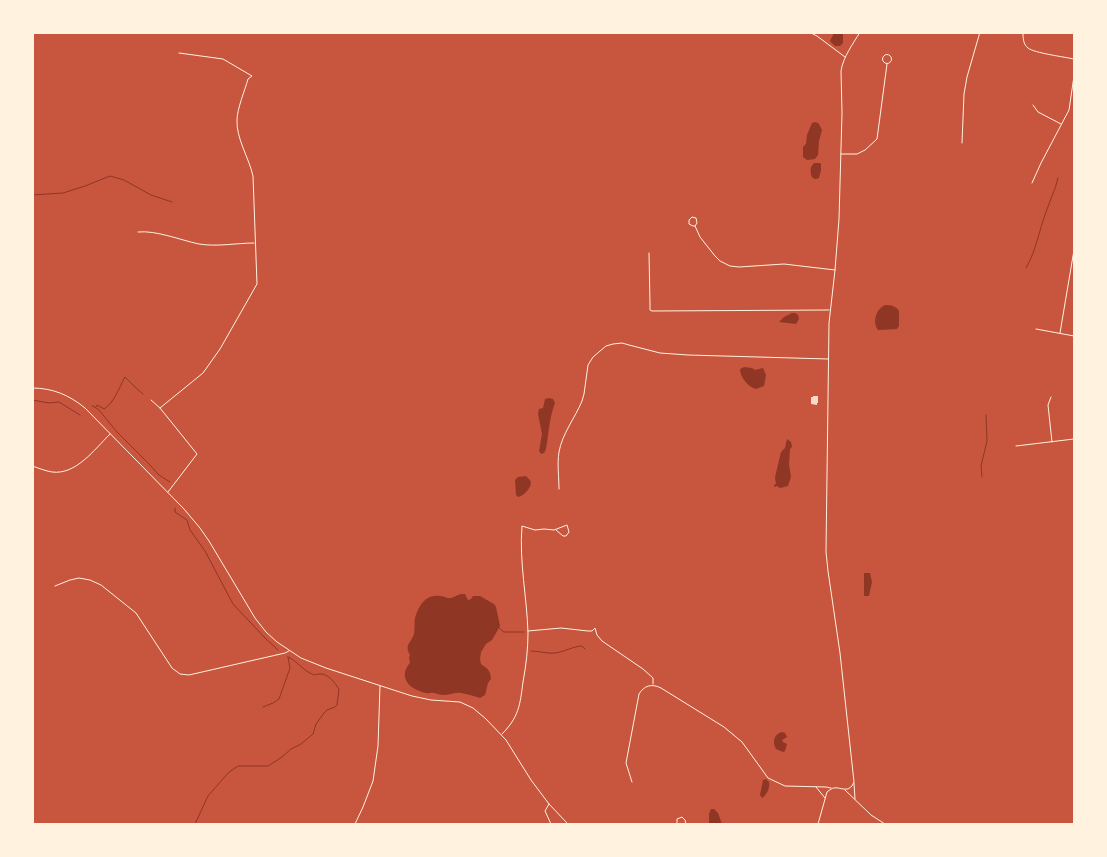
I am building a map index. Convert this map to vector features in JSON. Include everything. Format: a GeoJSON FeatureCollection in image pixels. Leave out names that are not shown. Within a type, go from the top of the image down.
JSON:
{"type":"FeatureCollection","features":[{"type":"Feature","properties":{"kind":"street"},"geometry":{"type":"LineString","coordinates":[[809,32],[846,57]]}},
{"type":"Feature","properties":{"kind":"street"},"geometry":{"type":"LineString","coordinates":[[855,799],[840,653],[827,560],[828,323],[839,219],[841,71],[842,64],[860,32]]}},
{"type":"Feature","properties":{"kind":"street"},"geometry":{"type":"LineString","coordinates":[[962,143],[964,94],[980,32]]}},
{"type":"Feature","properties":{"kind":"street"},"geometry":{"type":"LineString","coordinates":[[1023,32],[1024,42],[1032,51],[1074,60]]}},
{"type":"Feature","properties":{"kind":"street"},"geometry":{"type":"LineString","coordinates":[[160,408],[203,373],[257,284],[253,176],[251,165],[239,136],[236,121],[248,79],[252,76],[223,59],[179,53]]}},
{"type":"Feature","properties":{"kind":"street"},"geometry":{"type":"LineString","coordinates":[[841,154],[856,154],[866,150],[877,139],[887,64]]}},
{"type":"Feature","properties":{"kind":"street"},"geometry":{"type":"LineString","coordinates":[[1032,184],[1070,106],[1074,76]]}},
{"type":"Feature","properties":{"kind":"street"},"geometry":{"type":"LineString","coordinates":[[1033,105],[1038,112],[1062,125]]}},
{"type":"Feature","properties":{"kind":"street"},"geometry":{"type":"LineString","coordinates":[[695,226],[700,238],[720,261],[730,266],[784,264],[835,270]]}},
{"type":"Feature","properties":{"kind":"street"},"geometry":{"type":"LineString","coordinates":[[138,232],[151,232],[206,244],[255,242]]}},
{"type":"Feature","properties":{"kind":"street"},"geometry":{"type":"LineString","coordinates":[[1060,333],[1074,250]]}},
{"type":"Feature","properties":{"kind":"street"},"geometry":{"type":"LineString","coordinates":[[649,253],[651,310],[830,310]]}},
{"type":"Feature","properties":{"kind":"street"},"geometry":{"type":"LineString","coordinates":[[1036,329],[1074,336]]}},
{"type":"Feature","properties":{"kind":"street"},"geometry":{"type":"LineString","coordinates":[[559,489],[558,460],[562,442],[582,401],[588,365],[592,357],[606,346],[622,344],[660,353],[688,355],[828,359]]}},
{"type":"Feature","properties":{"kind":"street"},"geometry":{"type":"LineString","coordinates":[[32,388],[54,390],[71,397],[85,408],[168,492],[209,541],[254,618],[271,637],[289,651],[313,664],[422,698],[466,704],[478,712],[501,734],[531,780],[549,804],[568,824]]}},
{"type":"Feature","properties":{"kind":"street"},"geometry":{"type":"LineString","coordinates":[[1051,396],[1048,405],[1052,442]]}},
{"type":"Feature","properties":{"kind":"street"},"geometry":{"type":"LineString","coordinates":[[150,400],[160,408],[197,454],[168,492]]}},
{"type":"Feature","properties":{"kind":"street"},"geometry":{"type":"LineString","coordinates":[[32,466],[53,472],[63,472],[72,469],[110,434]]}},
{"type":"Feature","properties":{"kind":"street"},"geometry":{"type":"LineString","coordinates":[[1016,446],[1074,439]]}},
{"type":"Feature","properties":{"kind":"street"},"geometry":{"type":"LineString","coordinates":[[501,734],[511,723],[519,708],[527,658],[528,631],[522,554],[522,526],[535,530],[556,530],[563,536],[568,535],[567,525],[556,530]]}},
{"type":"Feature","properties":{"kind":"street"},"geometry":{"type":"LineString","coordinates":[[55,586],[79,578],[101,585],[136,614],[172,668],[180,674],[199,673],[289,651]]}},
{"type":"Feature","properties":{"kind":"street"},"geometry":{"type":"LineString","coordinates":[[528,631],[561,628],[592,631],[595,628],[597,635],[602,641],[653,678],[653,685]]}},
{"type":"Feature","properties":{"kind":"street"},"geometry":{"type":"LineString","coordinates":[[355,824],[374,781],[378,746],[380,685]]}},
{"type":"Feature","properties":{"kind":"street"},"geometry":{"type":"LineString","coordinates":[[632,782],[626,763],[639,694],[644,688],[653,685],[728,729],[742,742],[768,778],[785,786],[835,787],[845,790],[870,814],[886,824]]}},
{"type":"Feature","properties":{"kind":"street"},"geometry":{"type":"LineString","coordinates":[[845,790],[852,786],[854,782]]}},
{"type":"Feature","properties":{"kind":"street"},"geometry":{"type":"LineString","coordinates":[[815,787],[824,798]]}},
{"type":"Feature","properties":{"kind":"street"},"geometry":{"type":"LineString","coordinates":[[818,824],[824,798],[831,788]]}},
{"type":"Feature","properties":{"kind":"street"},"geometry":{"type":"LineString","coordinates":[[549,804],[545,811],[551,824]]}},
{"type":"Feature","properties":{"kind":"street"},"geometry":{"type":"LineString","coordinates":[[677,824],[678,819],[682,817],[686,824]]}},
{"type":"Feature","properties":{"kind":"shaded area"},"geometry":{"type":"Polygon","coordinates":[[[834,33],[843,34],[843,43],[840,46],[835,46],[830,41],[834,33]]]}},
{"type":"Feature","properties":{"kind":"shaded area"},"geometry":{"type":"Polygon","coordinates":[[[816,122],[822,130],[818,155],[815,159],[807,160],[803,157],[803,147],[806,144],[807,135],[812,123],[816,122]]]}},
{"type":"Feature","properties":{"kind":"shaded area"},"geometry":{"type":"Polygon","coordinates":[[[814,163],[821,164],[819,178],[816,179],[811,174],[811,167],[814,163]]]}},
{"type":"Feature","properties":{"kind":"shaded area"},"geometry":{"type":"Polygon","coordinates":[[[885,305],[893,306],[899,311],[899,326],[897,329],[878,330],[876,327],[877,313],[885,305]]]}},
{"type":"Feature","properties":{"kind":"shaded area"},"geometry":{"type":"Polygon","coordinates":[[[792,313],[798,315],[799,319],[796,324],[779,322],[784,317],[792,313]]]}},
{"type":"Feature","properties":{"kind":"shaded area"},"geometry":{"type":"Polygon","coordinates":[[[744,367],[755,370],[763,368],[766,375],[764,386],[756,389],[747,384],[740,372],[740,369],[744,367]]]}},
{"type":"Feature","properties":{"kind":"shaded area"},"geometry":{"type":"Polygon","coordinates":[[[545,399],[553,399],[555,403],[550,420],[546,449],[541,454],[539,451],[542,434],[538,414],[539,409],[543,408],[545,399]]]}},
{"type":"Feature","properties":{"kind":"shaded area"},"geometry":{"type":"Polygon","coordinates":[[[787,439],[791,442],[792,447],[790,449],[789,464],[791,477],[788,486],[774,487],[781,452],[785,448],[787,439]]]}},
{"type":"Feature","properties":{"kind":"shaded area"},"geometry":{"type":"Polygon","coordinates":[[[526,476],[531,485],[526,492],[518,497],[516,495],[515,480],[518,477],[526,476]]]}},
{"type":"Feature","properties":{"kind":"shaded area"},"geometry":{"type":"Polygon","coordinates":[[[864,573],[870,573],[872,582],[869,596],[864,596],[864,573]]]}},
{"type":"Feature","properties":{"kind":"shaded area"},"geometry":{"type":"Polygon","coordinates":[[[459,594],[465,594],[468,600],[473,596],[480,596],[494,604],[500,626],[492,640],[486,644],[481,652],[481,664],[489,670],[491,676],[485,695],[480,698],[461,693],[444,695],[416,690],[410,686],[405,675],[410,663],[408,646],[414,634],[415,618],[418,609],[430,597],[452,598],[459,594]]]}},
{"type":"Feature","properties":{"kind":"shaded area"},"geometry":{"type":"Polygon","coordinates":[[[782,732],[787,737],[782,740],[787,744],[783,752],[776,749],[774,744],[776,736],[782,732]]]}},
{"type":"Feature","properties":{"kind":"shaded area"},"geometry":{"type":"Polygon","coordinates":[[[766,779],[769,782],[769,787],[767,793],[762,798],[760,795],[763,780],[766,779]]]}},
{"type":"Feature","properties":{"kind":"shaded area"},"geometry":{"type":"Polygon","coordinates":[[[711,809],[718,813],[722,824],[709,824],[711,809]]]}},
{"type":"Feature","properties":{"kind":"building"},"geometry":{"type":"Polygon","coordinates":[[[818,396],[817,405],[811,404],[811,397],[818,396]]]}},
{"type":"Feature","properties":{"kind":"waterway"},"geometry":{"type":"LineString","coordinates":[[32,195],[63,193],[110,176],[124,180],[151,195],[172,202]]}},
{"type":"Feature","properties":{"kind":"waterway"},"geometry":{"type":"LineString","coordinates":[[1026,268],[1035,248],[1058,178]]}},
{"type":"Feature","properties":{"kind":"waterway"},"geometry":{"type":"LineString","coordinates":[[96,407],[97,405],[104,409],[111,403],[125,377],[143,394]]}},
{"type":"Feature","properties":{"kind":"waterway"},"geometry":{"type":"LineString","coordinates":[[32,400],[49,403],[59,402],[80,415]]}},
{"type":"Feature","properties":{"kind":"waterway"},"geometry":{"type":"LineString","coordinates":[[92,406],[99,410],[117,432],[159,475],[170,482]]}},
{"type":"Feature","properties":{"kind":"waterway"},"geometry":{"type":"LineString","coordinates":[[982,477],[981,466],[987,441],[986,415]]}},
{"type":"Feature","properties":{"kind":"waterway"},"geometry":{"type":"LineString","coordinates":[[175,508],[175,512],[187,520],[190,530],[205,551],[233,604],[278,650]]}},
{"type":"Feature","properties":{"kind":"waterway"},"geometry":{"type":"LineString","coordinates":[[499,628],[504,632],[524,632]]}},
{"type":"Feature","properties":{"kind":"waterway"},"geometry":{"type":"LineString","coordinates":[[531,651],[555,653],[582,646],[585,649]]}},
{"type":"Feature","properties":{"kind":"waterway"},"geometry":{"type":"LineString","coordinates":[[263,707],[279,699],[290,668],[288,657]]}},
{"type":"Feature","properties":{"kind":"waterway"},"geometry":{"type":"LineString","coordinates":[[195,824],[208,796],[228,773],[238,766],[268,766],[313,734],[316,724],[324,713],[337,705],[339,689],[331,679],[323,674],[315,675],[309,673],[288,657]]}}]}
